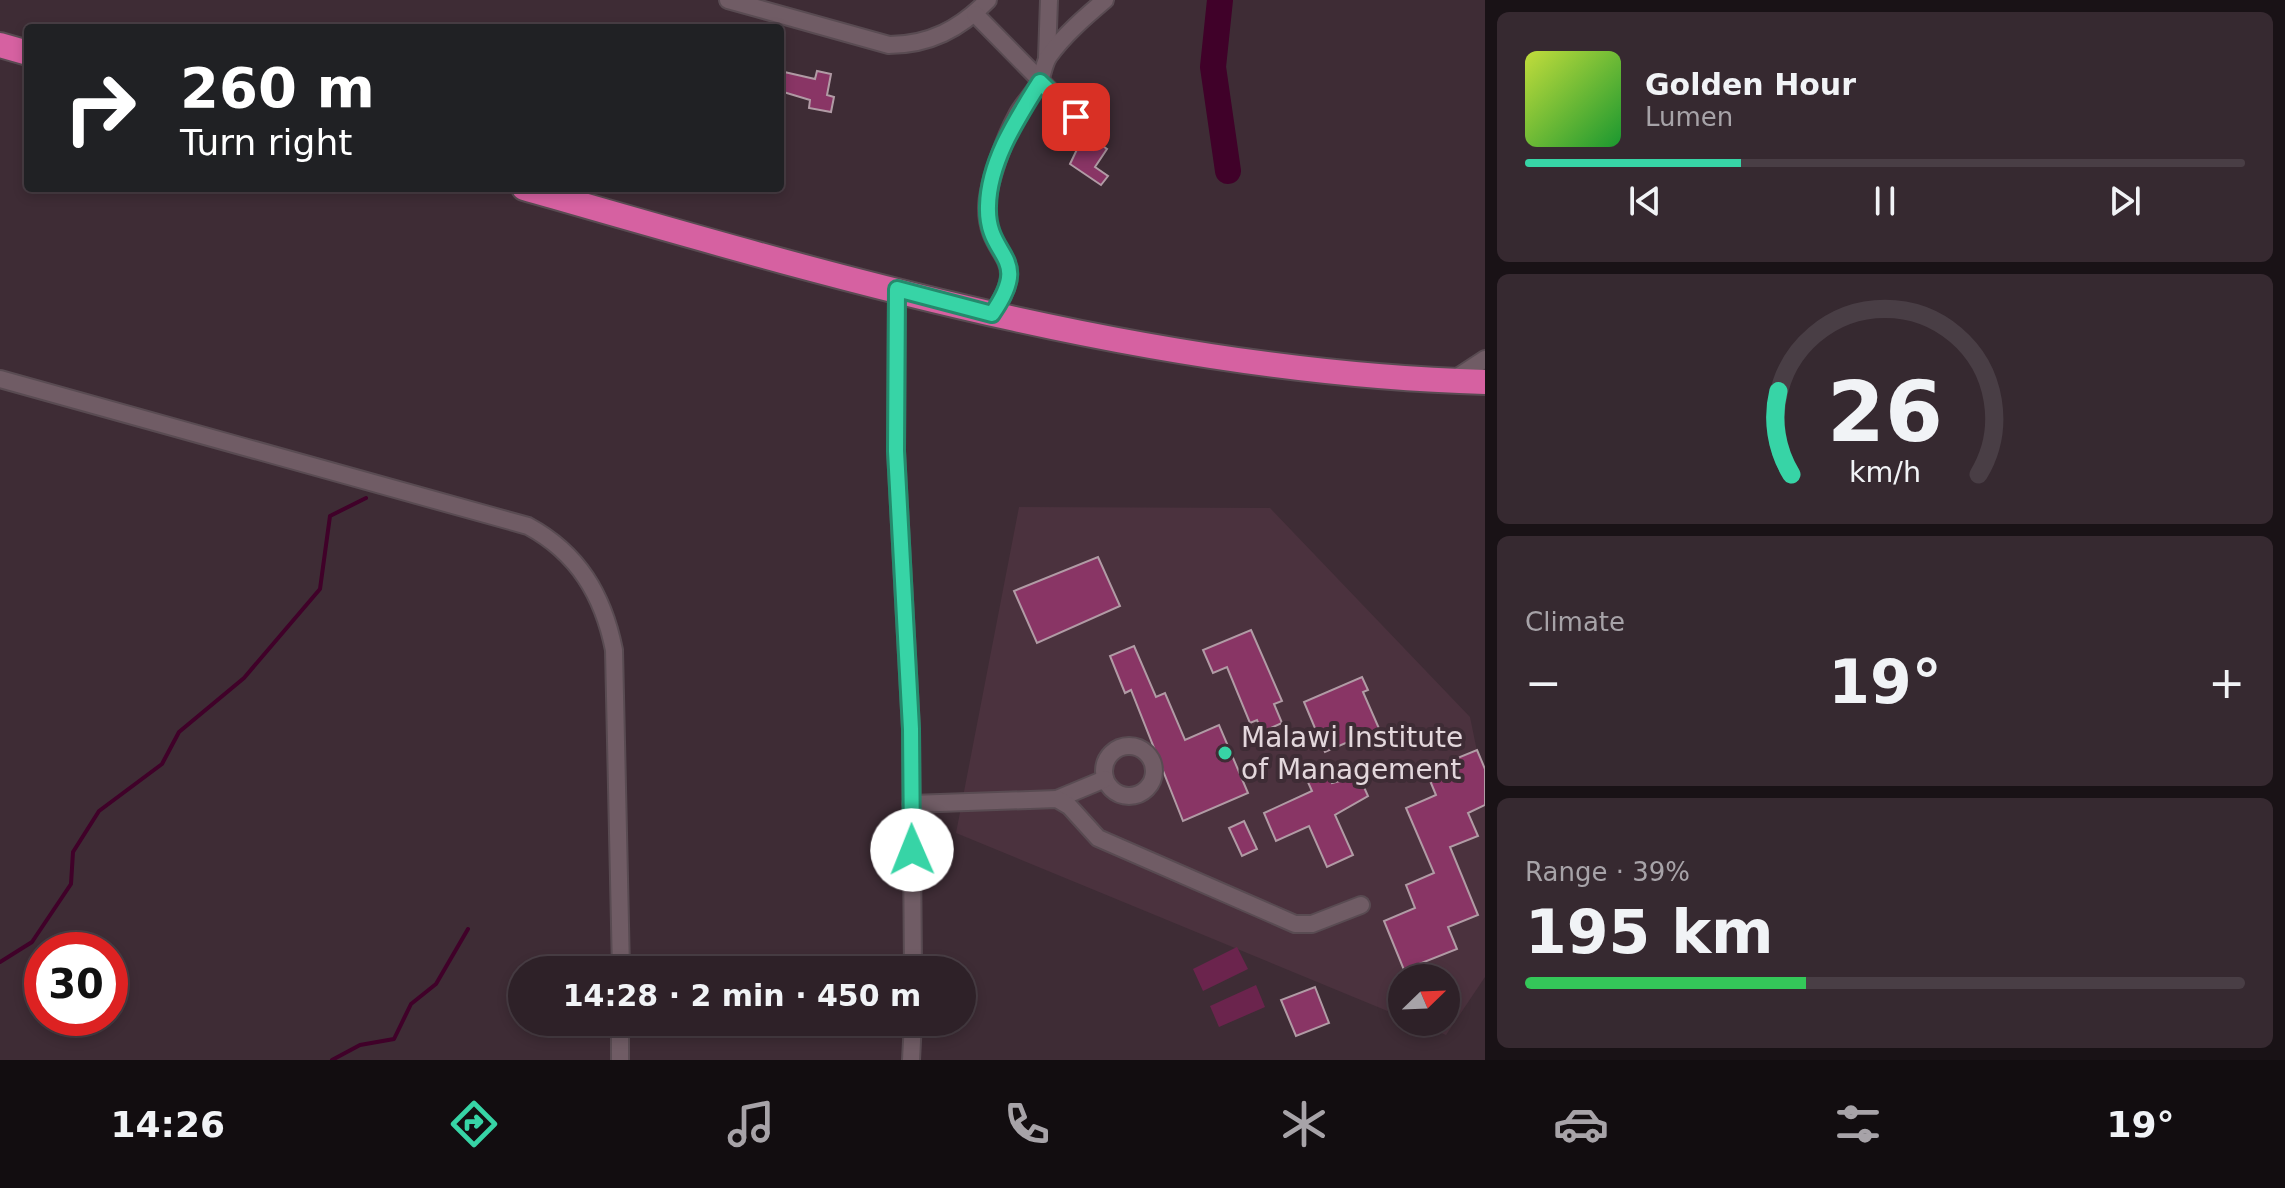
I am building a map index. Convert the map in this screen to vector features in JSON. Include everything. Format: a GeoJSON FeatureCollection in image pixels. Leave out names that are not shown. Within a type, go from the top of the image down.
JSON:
{"type":"FeatureCollection","features":[{"type":"Feature","properties":{"kind":"highway"},"geometry":{"type":"LineString","coordinates":[[0,45],[24,52]]}},
{"type":"Feature","properties":{"kind":"highway"},"geometry":{"type":"LineString","coordinates":[[539,192],[992,314],[1228,360],[1485,382]]}},
{"type":"Feature","properties":{"kind":"street"},"geometry":{"type":"LineString","coordinates":[[728,0],[889,45],[924,42],[975,14],[988,0]]}},
{"type":"Feature","properties":{"kind":"street"},"geometry":{"type":"LineString","coordinates":[[992,314],[1011,281],[1007,260],[992,232],[987,209],[990,190],[1015,118],[1040,82],[1046,60],[1049,0]]}},
{"type":"Feature","properties":{"kind":"street"},"geometry":{"type":"LineString","coordinates":[[1046,60],[1061,41],[1105,0]]}},
{"type":"Feature","properties":{"kind":"street"},"geometry":{"type":"LineString","coordinates":[[975,14],[1094,135]]}},
{"type":"Feature","properties":{"kind":"street"},"geometry":{"type":"LineString","coordinates":[[897,289],[896,466],[911,729],[913,956]]}},
{"type":"Feature","properties":{"kind":"street"},"geometry":{"type":"LineString","coordinates":[[1451,381],[1485,359]]}},
{"type":"Feature","properties":{"kind":"street"},"geometry":{"type":"LineString","coordinates":[[0,379],[500,517],[528,526],[565,550],[580,567],[603,606],[614,650],[621,956]]}},
{"type":"Feature","properties":{"kind":"street"},"geometry":{"type":"LineString","coordinates":[[911,804],[1057,799],[1105,779]]}},
{"type":"Feature","properties":{"kind":"street"},"geometry":{"type":"LineString","coordinates":[[1057,799],[1069,806],[1098,838],[1295,924],[1312,924],[1361,905]]}},
{"type":"Feature","properties":{"kind":"street"},"geometry":{"type":"LineString","coordinates":[[620,1036],[620,1060]]}},
{"type":"Feature","properties":{"kind":"street"},"geometry":{"type":"LineString","coordinates":[[911,1060],[912,1036]]}},
{"type":"Feature","properties":{"kind":"shaded area","name":"Malawi Institute of Management"},"geometry":{"type":"Polygon","coordinates":[[[1019,507],[1270,508],[1470,717],[1485,790],[1485,977],[1460,1014],[1460,964],[1388,964],[1388,1011],[956,833],[1019,507]]]}},
{"type":"Feature","properties":{"kind":"shaded area"},"geometry":{"type":"Polygon","coordinates":[[[1237,947],[1248,969],[1203,991],[1193,969],[1237,947]]]}},
{"type":"Feature","properties":{"kind":"shaded area"},"geometry":{"type":"Polygon","coordinates":[[[1256,985],[1265,1007],[1219,1027],[1210,1006],[1256,985]]]}},
{"type":"Feature","properties":{"kind":"building"},"geometry":{"type":"Polygon","coordinates":[[[817,71],[831,74],[827,95],[834,97],[831,112],[809,108],[810,100],[784,92],[784,72],[815,79],[817,71]]]}},
{"type":"Feature","properties":{"kind":"building"},"geometry":{"type":"Polygon","coordinates":[[[1081,141],[1093,150],[1100,144],[1107,149],[1095,167],[1108,176],[1101,185],[1070,164],[1081,141]]]}},
{"type":"Feature","properties":{"kind":"building"},"geometry":{"type":"Polygon","coordinates":[[[1098,557],[1120,606],[1037,643],[1014,591],[1098,557]]]}},
{"type":"Feature","properties":{"kind":"building"},"geometry":{"type":"Polygon","coordinates":[[[1251,630],[1282,701],[1274,704],[1282,723],[1262,732],[1257,720],[1250,723],[1227,667],[1213,673],[1203,650],[1251,630]]]}},
{"type":"Feature","properties":{"kind":"building"},"geometry":{"type":"Polygon","coordinates":[[[1134,646],[1156,697],[1165,693],[1185,740],[1219,725],[1248,793],[1183,821],[1131,690],[1125,693],[1110,656],[1134,646]]]}},
{"type":"Feature","properties":{"kind":"building"},"geometry":{"type":"Polygon","coordinates":[[[1362,677],[1368,690],[1363,692],[1381,733],[1366,740],[1364,735],[1325,752],[1304,702],[1362,677]]]}},
{"type":"Feature","properties":{"kind":"building"},"geometry":{"type":"Polygon","coordinates":[[[1477,750],[1485,769],[1485,805],[1468,813],[1478,836],[1450,847],[1478,915],[1448,927],[1457,949],[1419,964],[1402,964],[1384,921],[1415,908],[1406,885],[1434,873],[1406,808],[1436,795],[1426,771],[1477,750]]]}},
{"type":"Feature","properties":{"kind":"building"},"geometry":{"type":"Polygon","coordinates":[[[1323,762],[1332,783],[1359,776],[1368,796],[1335,815],[1353,855],[1327,867],[1309,826],[1276,841],[1264,813],[1312,791],[1303,771],[1323,762]]]}},
{"type":"Feature","properties":{"kind":"building"},"geometry":{"type":"Polygon","coordinates":[[[1244,821],[1257,849],[1242,856],[1229,828],[1244,821]]]}},
{"type":"Feature","properties":{"kind":"building"},"geometry":{"type":"Polygon","coordinates":[[[1315,987],[1329,1023],[1296,1036],[1281,1000],[1315,987]]]}},
{"type":"Feature","properties":{"kind":"waterway"},"geometry":{"type":"LineString","coordinates":[[1220,0],[1213,67],[1228,171]]}},
{"type":"Feature","properties":{"kind":"waterway"},"geometry":{"type":"LineString","coordinates":[[0,962],[32,942],[71,884],[73,852],[99,811],[162,764],[179,732],[244,678],[320,589],[330,516],[366,498]]}},
{"type":"Feature","properties":{"kind":"waterway"},"geometry":{"type":"LineString","coordinates":[[332,1060],[360,1045],[394,1039],[411,1004],[436,984],[468,929]]}},
{"type":"Feature","properties":{"kind":"place","name":"Malawi Institute of Management"},"geometry":{"type":"Point","coordinates":[1225,753]}},
{"type":"Feature","properties":{"kind":"route"},"geometry":{"type":"LineString","coordinates":[[912,850],[908,653],[900,570],[896,451],[897,289],[992,314],[1011,281],[1007,260],[992,232],[987,209],[990,190],[1015,118],[1040,82],[1076,117]]}}]}
